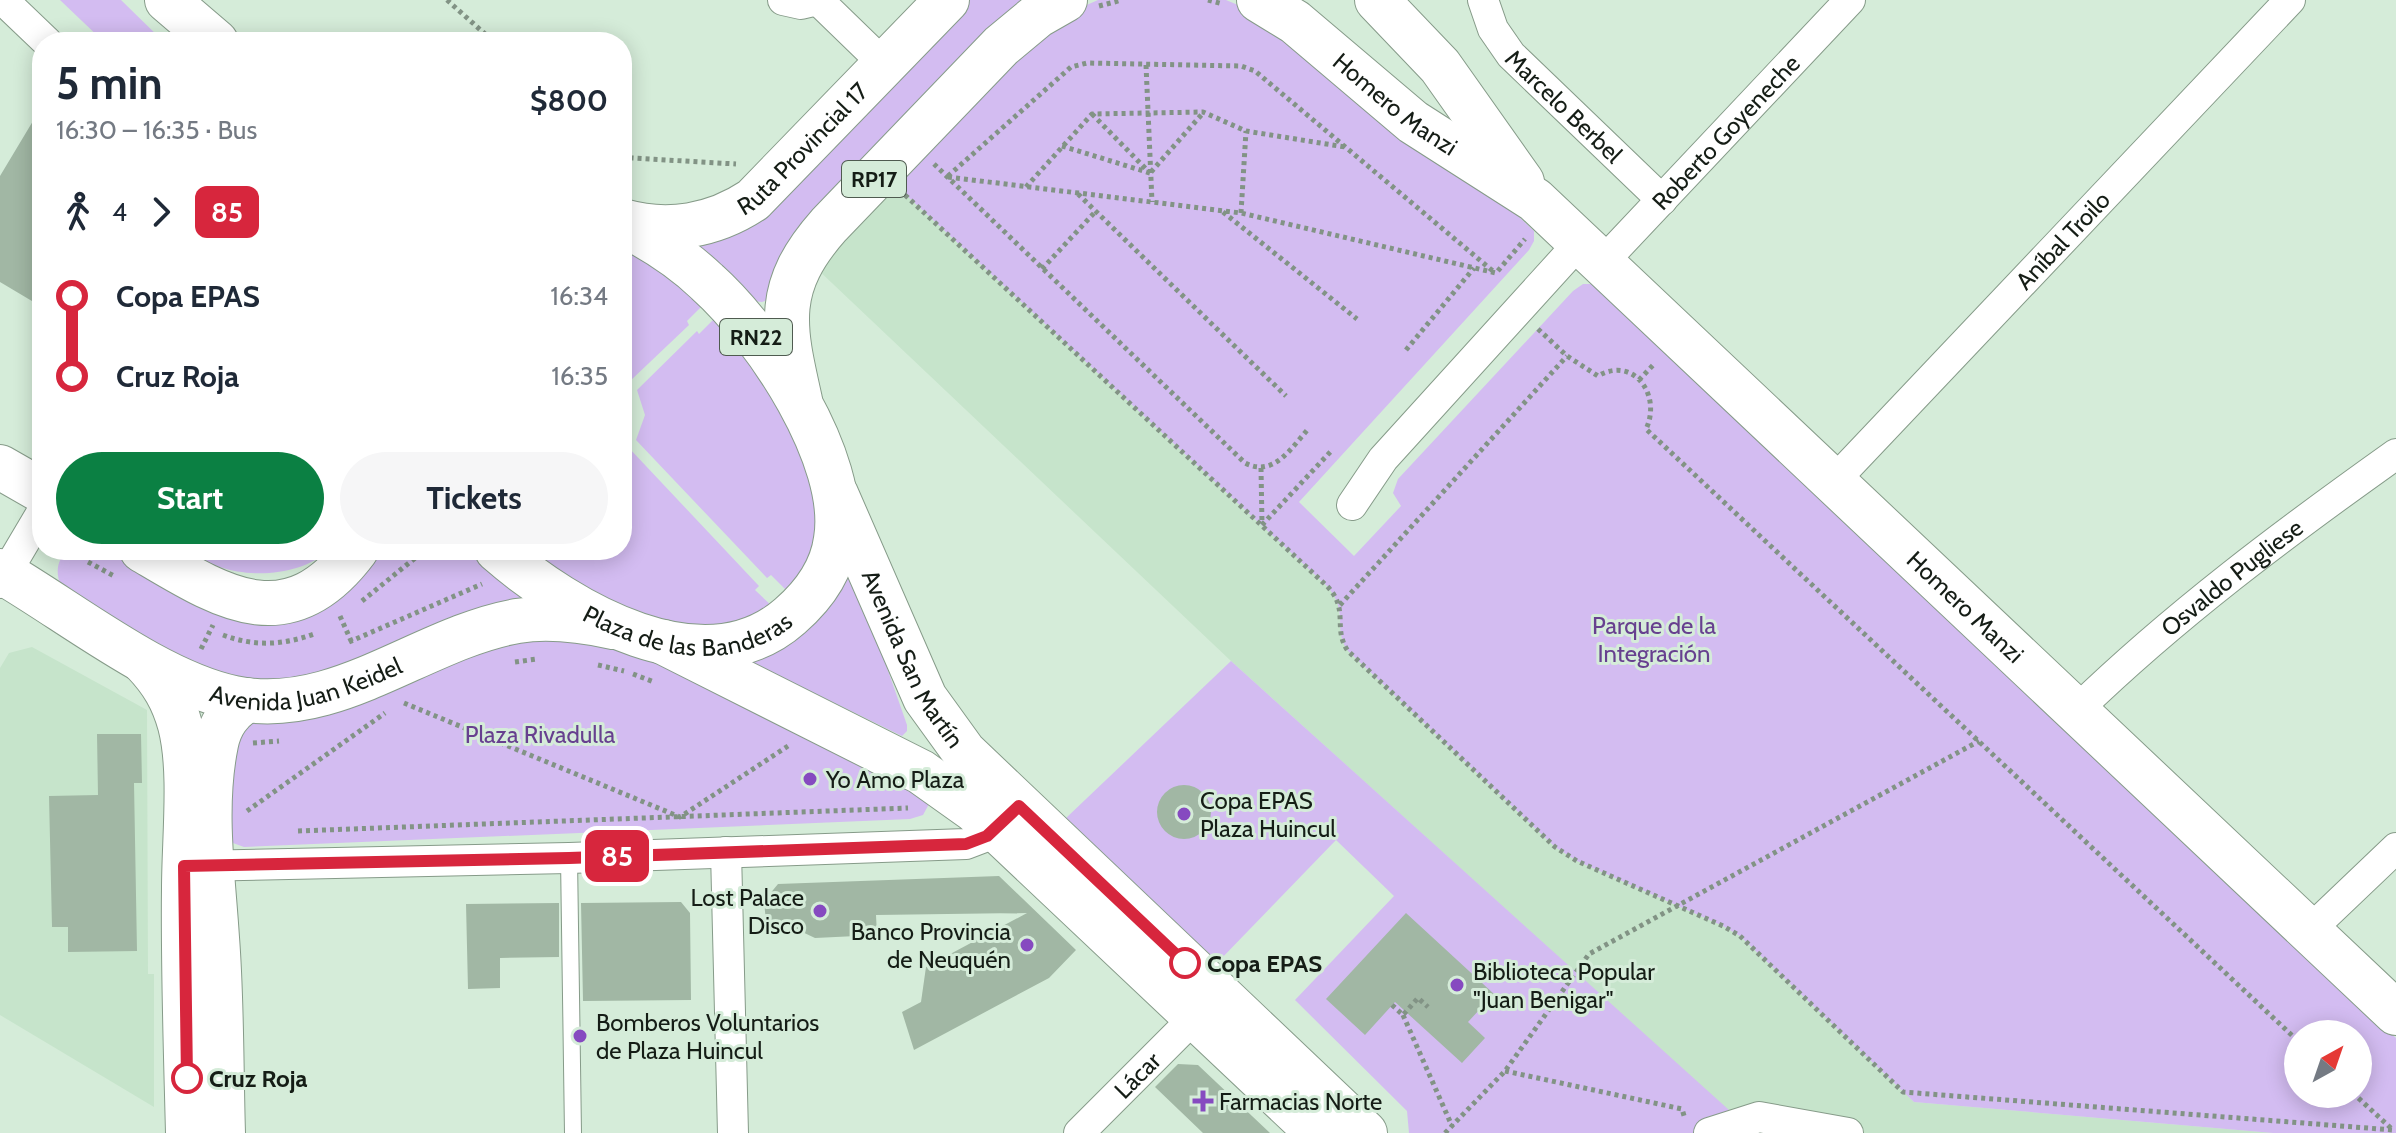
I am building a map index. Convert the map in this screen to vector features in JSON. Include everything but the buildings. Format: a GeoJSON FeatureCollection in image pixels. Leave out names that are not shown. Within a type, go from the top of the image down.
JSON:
{"type":"FeatureCollection","features":[{"type":"Feature","properties":{"kind":"main road"},"geometry":{"type":"LineString","coordinates":[[156,0],[184,32]]}},
{"type":"Feature","properties":{"kind":"main road"},"geometry":{"type":"LineString","coordinates":[[167,0],[204,32]]}},
{"type":"Feature","properties":{"kind":"main road","name":"Ruta Provincial 17"},"geometry":{"type":"LineString","coordinates":[[632,224],[683,226],[705,223],[739,210],[778,177],[947,0]]}},
{"type":"Feature","properties":{"kind":"main road","name":"RP17"},"geometry":{"type":"LineString","coordinates":[[803,411],[786,334],[786,313],[796,271],[807,253],[829,225],[1001,46],[1037,16],[1065,0]]}},
{"type":"Feature","properties":{"kind":"main road","name":"Homero Manzi"},"geometry":{"type":"LineString","coordinates":[[1377,0],[1440,66],[1530,215]]}},
{"type":"Feature","properties":{"kind":"main road","name":"Homero Manzi"},"geometry":{"type":"LineString","coordinates":[[1243,3],[1295,22],[1530,215],[1591,253],[2396,1013]]}},
{"type":"Feature","properties":{"kind":"main road","name":"Plaza de las Banderas"},"geometry":{"type":"LineString","coordinates":[[510,560],[544,587],[652,653],[720,647],[766,634],[804,603],[830,563],[836,541],[836,494],[803,411],[767,351],[725,299],[682,262],[632,229]]}},
{"type":"Feature","properties":{"kind":"main road"},"geometry":{"type":"LineString","coordinates":[[0,467],[32,485]]}},
{"type":"Feature","properties":{"kind":"main road","name":"Avenida San Martín"},"geometry":{"type":"LineString","coordinates":[[836,494],[925,698],[1007,818],[1195,1017],[1318,1133]]}},
{"type":"Feature","properties":{"kind":"main road"},"geometry":{"type":"LineString","coordinates":[[160,560],[224,596],[271,604],[302,595],[327,582],[347,560]]}},
{"type":"Feature","properties":{"kind":"main road","name":"Avenida Juan Keidel"},"geometry":{"type":"LineString","coordinates":[[2,576],[180,679],[246,700],[290,700],[325,693],[468,635],[518,621],[571,619],[652,653]]}},
{"type":"Feature","properties":{"kind":"main road","name":"Avenida San Martín"},"geometry":{"type":"LineString","coordinates":[[652,653],[890,755],[948,789],[1007,818],[1365,1133]]}},
{"type":"Feature","properties":{"kind":"main road"},"geometry":{"type":"LineString","coordinates":[[140,657],[167,689],[180,727],[198,866],[218,940],[223,1133]]}},
{"type":"Feature","properties":{"kind":"main road"},"geometry":{"type":"LineString","coordinates":[[188,1133],[198,866],[217,742],[223,722],[246,700]]}},
{"type":"Feature","properties":{"kind":"street"},"geometry":{"type":"LineString","coordinates":[[3,0],[37,32]]}},
{"type":"Feature","properties":{"kind":"street"},"geometry":{"type":"LineString","coordinates":[[783,0],[801,4],[818,0],[885,65]]}},
{"type":"Feature","properties":{"kind":"street","name":"Marcelo Berbel"},"geometry":{"type":"LineString","coordinates":[[1483,0],[1493,29],[1511,55],[1662,200]]}},
{"type":"Feature","properties":{"kind":"street","name":"Roberto Goyeneche"},"geometry":{"type":"LineString","coordinates":[[1352,505],[1383,459],[1591,253],[1662,200],[1850,0]]}},
{"type":"Feature","properties":{"kind":"street","name":"Aníbal Troilo"},"geometry":{"type":"LineString","coordinates":[[1834,481],[2290,0]]}},
{"type":"Feature","properties":{"kind":"street","name":"Osvaldo Pugliese"},"geometry":{"type":"LineString","coordinates":[[2077,710],[2183,615],[2295,527],[2396,454]]}},
{"type":"Feature","properties":{"kind":"street"},"geometry":{"type":"LineString","coordinates":[[2,576],[32,528]]}},
{"type":"Feature","properties":{"kind":"street"},"geometry":{"type":"LineString","coordinates":[[198,866],[569,858],[966,844],[987,836],[1007,818]]}},
{"type":"Feature","properties":{"kind":"street"},"geometry":{"type":"LineString","coordinates":[[2310,930],[2396,848]]}},
{"type":"Feature","properties":{"kind":"street"},"geometry":{"type":"LineString","coordinates":[[726,852],[733,1133]]}},
{"type":"Feature","properties":{"kind":"street","name":"Lácar"},"geometry":{"type":"LineString","coordinates":[[1079,1133],[1195,1017]]}},
{"type":"Feature","properties":{"kind":"street"},"geometry":{"type":"LineString","coordinates":[[1697,1127],[1759,1117],[1848,1133]]}},
{"type":"Feature","properties":{"kind":"lane"},"geometry":{"type":"LineString","coordinates":[[569,858],[573,1133]]}},
{"type":"Feature","properties":{"kind":"path"},"geometry":{"type":"LineString","coordinates":[[447,0],[483,32]]}},
{"type":"Feature","properties":{"kind":"path"},"geometry":{"type":"LineString","coordinates":[[1208,0],[1243,3]]}},
{"type":"Feature","properties":{"kind":"path"},"geometry":{"type":"LineString","coordinates":[[948,177],[1071,67],[1087,63],[1241,66],[1250,68],[1496,273]]}},
{"type":"Feature","properties":{"kind":"path"},"geometry":{"type":"LineString","coordinates":[[1146,65],[1152,202]]}},
{"type":"Feature","properties":{"kind":"path"},"geometry":{"type":"LineString","coordinates":[[1026,187],[1092,114],[1203,112],[1246,131],[1346,147]]}},
{"type":"Feature","properties":{"kind":"path"},"geometry":{"type":"LineString","coordinates":[[1150,173],[1203,112]]}},
{"type":"Feature","properties":{"kind":"path"},"geometry":{"type":"LineString","coordinates":[[1092,114],[1150,173]]}},
{"type":"Feature","properties":{"kind":"path"},"geometry":{"type":"LineString","coordinates":[[1241,213],[1246,131]]}},
{"type":"Feature","properties":{"kind":"path"},"geometry":{"type":"LineString","coordinates":[[1062,146],[1150,173]]}},
{"type":"Feature","properties":{"kind":"path"},"geometry":{"type":"LineString","coordinates":[[924,155],[1237,456],[1253,467],[1277,463],[1309,428]]}},
{"type":"Feature","properties":{"kind":"path"},"geometry":{"type":"LineString","coordinates":[[632,158],[743,165]]}},
{"type":"Feature","properties":{"kind":"path"},"geometry":{"type":"LineString","coordinates":[[948,177],[1241,213],[1496,273]]}},
{"type":"Feature","properties":{"kind":"path"},"geometry":{"type":"LineString","coordinates":[[895,186],[1327,586],[1340,605],[1342,637],[1348,651],[1555,847],[1577,861],[1740,936],[1903,1092],[2393,1130],[2369,1108]]}},
{"type":"Feature","properties":{"kind":"path"},"geometry":{"type":"LineString","coordinates":[[1077,193],[1286,396]]}},
{"type":"Feature","properties":{"kind":"path"},"geometry":{"type":"LineString","coordinates":[[1042,269],[1096,211]]}},
{"type":"Feature","properties":{"kind":"path"},"geometry":{"type":"LineString","coordinates":[[1222,211],[1357,319]]}},
{"type":"Feature","properties":{"kind":"path"},"geometry":{"type":"LineString","coordinates":[[1496,273],[1523,244],[1530,215]]}},
{"type":"Feature","properties":{"kind":"path"},"geometry":{"type":"LineString","coordinates":[[1406,350],[1474,268]]}},
{"type":"Feature","properties":{"kind":"path"},"geometry":{"type":"LineString","coordinates":[[1538,329],[1567,356],[1598,376],[1618,370],[1626,371],[1639,380],[1651,401],[1646,429],[2284,1028]]}},
{"type":"Feature","properties":{"kind":"path"},"geometry":{"type":"LineString","coordinates":[[1340,605],[1567,356]]}},
{"type":"Feature","properties":{"kind":"path"},"geometry":{"type":"LineString","coordinates":[[1262,525],[1333,449]]}},
{"type":"Feature","properties":{"kind":"path"},"geometry":{"type":"LineString","coordinates":[[1261,468],[1262,525]]}},
{"type":"Feature","properties":{"kind":"path"},"geometry":{"type":"LineString","coordinates":[[337,610],[356,652]]}},
{"type":"Feature","properties":{"kind":"path"},"geometry":{"type":"LineString","coordinates":[[197,658],[215,622]]}},
{"type":"Feature","properties":{"kind":"path"},"geometry":{"type":"LineString","coordinates":[[591,663],[652,653]]}},
{"type":"Feature","properties":{"kind":"path"},"geometry":{"type":"LineString","coordinates":[[505,664],[544,658]]}},
{"type":"Feature","properties":{"kind":"path"},"geometry":{"type":"LineString","coordinates":[[413,697],[400,702],[680,817]]}},
{"type":"Feature","properties":{"kind":"path"},"geometry":{"type":"LineString","coordinates":[[243,814],[387,709],[372,713]]}},
{"type":"Feature","properties":{"kind":"path"},"geometry":{"type":"LineString","coordinates":[[240,745],[292,739]]}},
{"type":"Feature","properties":{"kind":"path"},"geometry":{"type":"LineString","coordinates":[[680,817],[788,746],[774,739]]}},
{"type":"Feature","properties":{"kind":"path"},"geometry":{"type":"LineString","coordinates":[[1445,1133],[1505,1071],[1585,957],[1979,741]]}},
{"type":"Feature","properties":{"kind":"path"},"geometry":{"type":"LineString","coordinates":[[290,831],[917,808],[902,801]]}},
{"type":"Feature","properties":{"kind":"path"},"geometry":{"type":"LineString","coordinates":[[1403,1015],[1418,998],[1428,1007]]}},
{"type":"Feature","properties":{"kind":"path"},"geometry":{"type":"LineString","coordinates":[[1392,1005],[1403,1015],[1452,1126]]}},
{"type":"Feature","properties":{"kind":"path"},"geometry":{"type":"LineString","coordinates":[[1505,1071],[1682,1109],[1697,1127]]}},
{"type":"Feature","properties":{"kind":"shaded area"},"geometry":{"type":"Polygon","coordinates":[[[891,181],[1327,586],[1337,598],[1342,637],[1354,657],[1555,847],[1577,861],[1740,936],[1914,1102],[2273,1133],[1744,1133],[1748,1128],[1231,661],[814,266],[891,181]]]}},
{"type":"Feature","properties":{"kind":"shaded area"},"geometry":{"type":"Polygon","coordinates":[[[32,647],[147,710],[148,974],[154,974],[154,1107],[0,1015],[0,668],[9,653],[32,647]]]}},
{"type":"Feature","properties":{"kind":"green space"},"geometry":{"type":"Polygon","coordinates":[[[60,0],[121,0],[154,32],[94,32],[60,0]]]}},
{"type":"Feature","properties":{"kind":"green space"},"geometry":{"type":"Polygon","coordinates":[[[967,0],[1036,0],[770,299],[754,301],[697,250],[696,242],[967,0]]]}},
{"type":"Feature","properties":{"kind":"green space","name":"Parque de la Integración"},"geometry":{"type":"Polygon","coordinates":[[[1098,0],[1226,0],[1257,13],[1475,175],[1534,231],[1534,241],[1529,250],[1299,502],[1354,556],[1401,506],[1393,493],[1398,479],[1573,291],[1583,284],[1594,284],[2396,1038],[2396,1133],[2273,1133],[1914,1102],[1740,936],[1577,861],[1555,847],[1348,651],[1341,635],[1338,604],[1327,586],[891,181],[986,79],[1040,33],[1098,0]]]}},
{"type":"Feature","properties":{"kind":"green space"},"geometry":{"type":"Polygon","coordinates":[[[632,252],[703,305],[687,321],[689,325],[632,379],[632,252]]]}},
{"type":"Feature","properties":{"kind":"green space"},"geometry":{"type":"Polygon","coordinates":[[[715,318],[749,355],[799,441],[819,508],[813,555],[789,593],[771,575],[767,578],[636,440],[645,415],[637,390],[697,331],[699,334],[715,318]]]}},
{"type":"Feature","properties":{"kind":"green space"},"geometry":{"type":"Polygon","coordinates":[[[632,451],[759,586],[755,590],[774,608],[752,623],[683,630],[600,598],[544,560],[632,560],[632,451]]]}},
{"type":"Feature","properties":{"kind":"green space"},"geometry":{"type":"Polygon","coordinates":[[[848,556],[907,725],[907,731],[902,736],[753,663],[848,556]]]}},
{"type":"Feature","properties":{"kind":"green space"},"geometry":{"type":"Polygon","coordinates":[[[60,560],[122,560],[219,614],[242,622],[267,625],[290,623],[312,615],[366,560],[476,560],[535,604],[360,663],[265,685],[193,666],[61,586],[58,566],[60,560]]]}},
{"type":"Feature","properties":{"kind":"green space"},"geometry":{"type":"Polygon","coordinates":[[[205,560],[315,560],[279,572],[240,572],[205,560]]]}},
{"type":"Feature","properties":{"kind":"green space","name":"Plaza Rivadulla"},"geometry":{"type":"Polygon","coordinates":[[[548,632],[638,653],[923,793],[929,804],[923,815],[910,819],[244,847],[233,843],[230,833],[232,722],[478,647],[548,632]]]}},
{"type":"Feature","properties":{"kind":"green space"},"geometry":{"type":"Polygon","coordinates":[[[1231,661],[1749,1128],[1744,1133],[1409,1133],[1407,1111],[1295,1000],[1394,896],[1336,840],[1217,963],[1065,819],[1231,661]]]}},
{"type":"Feature","properties":{"kind":"bus line","name":"85"},"geometry":{"type":"LineString","coordinates":[[187,1078],[184,866],[569,858],[966,844],[987,836],[1019,806],[1185,963]]}},
{"type":"Feature","properties":{"kind":"place","name":"Yo Amo Plaza"},"geometry":{"type":"Point","coordinates":[810,779]}},
{"type":"Feature","properties":{"kind":"place","name":"Copa EPAS Plaza Huincul"},"geometry":{"type":"Point","coordinates":[1184,814]}},
{"type":"Feature","properties":{"kind":"place","name":"Lost Palace Disco"},"geometry":{"type":"Point","coordinates":[820,911]}},
{"type":"Feature","properties":{"kind":"place","name":"Banco Provincia de Neuquén"},"geometry":{"type":"Point","coordinates":[1027,945]}},
{"type":"Feature","properties":{"kind":"place","name":"Copa EPAS"},"geometry":{"type":"Point","coordinates":[1185,963]}},
{"type":"Feature","properties":{"kind":"place","name":"Biblioteca Popular \"Juan Benigar\""},"geometry":{"type":"Point","coordinates":[1457,985]}},
{"type":"Feature","properties":{"kind":"place","name":"Bomberos Voluntarios de Plaza Huincul"},"geometry":{"type":"Point","coordinates":[580,1036]}},
{"type":"Feature","properties":{"kind":"place","name":"Cruz Roja"},"geometry":{"type":"Point","coordinates":[187,1078]}},
{"type":"Feature","properties":{"kind":"place","name":"Farmacias Norte"},"geometry":{"type":"Point","coordinates":[1203,1101]}}]}
